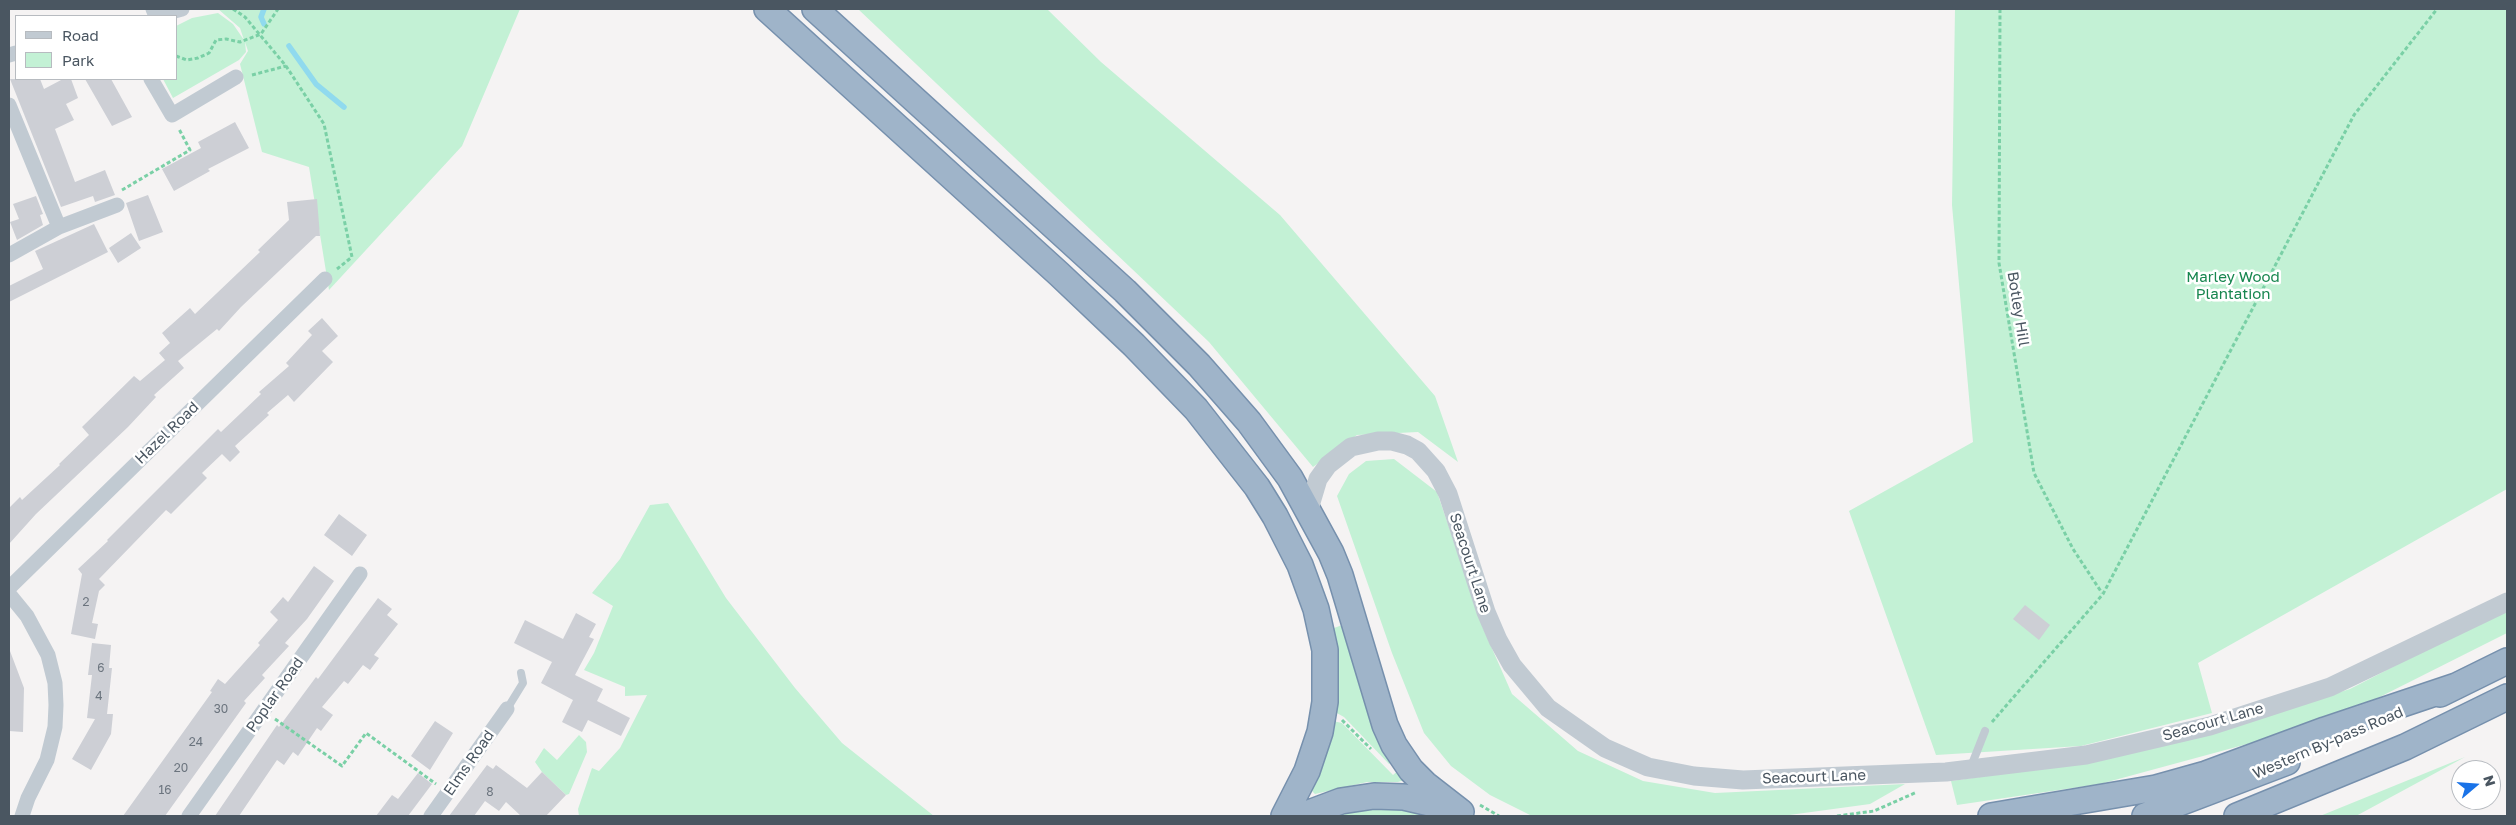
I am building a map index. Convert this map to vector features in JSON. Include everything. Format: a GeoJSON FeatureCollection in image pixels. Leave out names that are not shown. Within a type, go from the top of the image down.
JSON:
{"type":"FeatureCollection","features":[{"type":"Feature","properties":{"kind":"highway"},"geometry":{"type":"LineString","coordinates":[[767,9],[1059,274],[1134,345],[1196,409],[1257,487],[1275,516],[1300,564],[1316,610],[1325,650],[1325,702],[1320,732],[1307,772],[1284,816]]}},
{"type":"Feature","properties":{"kind":"highway"},"geometry":{"type":"LineString","coordinates":[[815,9],[1125,290],[1187,352],[1261,437],[1309,509],[1340,575],[1380,710],[1394,745],[1422,781],[1465,814]]}},
{"type":"Feature","properties":{"kind":"highway","name":"Western By-pass Road"},"geometry":{"type":"LineString","coordinates":[[2145,816],[2279,766],[2507,661]]}},
{"type":"Feature","properties":{"kind":"highway"},"geometry":{"type":"LineString","coordinates":[[1991,816],[2156,788],[2206,774],[2325,730],[2456,686]]}},
{"type":"Feature","properties":{"kind":"highway"},"geometry":{"type":"LineString","coordinates":[[2269,816],[2507,697]]}},
{"type":"Feature","properties":{"kind":"highway"},"geometry":{"type":"LineString","coordinates":[[2237,816],[2405,747]]}},
{"type":"Feature","properties":{"kind":"highway"},"geometry":{"type":"LineString","coordinates":[[1301,816],[1341,801],[1374,796],[1420,799],[1465,814]]}},
{"type":"Feature","properties":{"kind":"street"},"geometry":{"type":"LineString","coordinates":[[160,15],[182,9]]}},
{"type":"Feature","properties":{"kind":"street"},"geometry":{"type":"LineString","coordinates":[[152,80],[172,115],[236,77]]}},
{"type":"Feature","properties":{"kind":"street"},"geometry":{"type":"LineString","coordinates":[[9,105],[58,227]]}},
{"type":"Feature","properties":{"kind":"street"},"geometry":{"type":"LineString","coordinates":[[9,255],[58,227],[117,205]]}},
{"type":"Feature","properties":{"kind":"street","name":"Hazel Road"},"geometry":{"type":"LineString","coordinates":[[9,588],[325,279]]}},
{"type":"Feature","properties":{"kind":"street","name":"Seacourt Lane"},"geometry":{"type":"LineString","coordinates":[[1309,509],[1318,479],[1328,465],[1351,448],[1378,440],[1392,441],[1418,451],[1432,466],[1443,483],[1486,612],[1512,665],[1530,688],[1554,713],[1585,736],[1625,758],[1670,772],[1744,780],[1946,772],[2086,755],[2210,726],[2330,687],[2507,602]]}},
{"type":"Feature","properties":{"kind":"street","name":"Poplar Road"},"geometry":{"type":"LineString","coordinates":[[189,816],[360,574]]}},
{"type":"Feature","properties":{"kind":"street"},"geometry":{"type":"LineString","coordinates":[[9,594],[27,616],[48,655],[55,683],[55,727],[47,760],[28,798],[22,816]]}},
{"type":"Feature","properties":{"kind":"street","name":"Elms Road"},"geometry":{"type":"LineString","coordinates":[[431,816],[507,709]]}},
{"type":"Feature","properties":{"kind":"lane"},"geometry":{"type":"LineString","coordinates":[[507,709],[522,684],[521,673]]}},
{"type":"Feature","properties":{"kind":"lane"},"geometry":{"type":"LineString","coordinates":[[1970,769],[1985,731]]}},
{"type":"Feature","properties":{"kind":"path"},"geometry":{"type":"LineString","coordinates":[[233,9],[245,17],[261,34],[286,66],[324,124],[352,257],[325,279]]}},
{"type":"Feature","properties":{"kind":"path"},"geometry":{"type":"LineString","coordinates":[[178,57],[187,60],[198,58],[209,53],[216,40],[226,39],[240,42],[261,34],[278,9]]}},
{"type":"Feature","properties":{"kind":"path","name":"Botley Hill"},"geometry":{"type":"LineString","coordinates":[[2000,9],[2000,263],[2034,473],[2073,548],[2103,594]]}},
{"type":"Feature","properties":{"kind":"path"},"geometry":{"type":"LineString","coordinates":[[1985,731],[2103,594],[2354,115],[2437,9]]}},
{"type":"Feature","properties":{"kind":"path"},"geometry":{"type":"LineString","coordinates":[[236,77],[266,72],[286,66]]}},
{"type":"Feature","properties":{"kind":"path"},"geometry":{"type":"LineString","coordinates":[[138,180],[190,150],[172,115]]}},
{"type":"Feature","properties":{"kind":"path"},"geometry":{"type":"LineString","coordinates":[[264,711],[342,766],[366,733],[448,793]]}},
{"type":"Feature","properties":{"kind":"path"},"geometry":{"type":"LineString","coordinates":[[1339,719],[1344,721],[1378,756]]}},
{"type":"Feature","properties":{"kind":"path"},"geometry":{"type":"LineString","coordinates":[[1837,816],[1874,811],[1915,793],[1946,772]]}},
{"type":"Feature","properties":{"kind":"green space"},"geometry":{"type":"Polygon","coordinates":[[[218,9],[520,9],[462,146],[329,290],[309,167],[262,152],[240,64],[248,51],[245,42],[246,52],[239,60],[173,98],[164,80],[178,80],[178,25],[192,18],[218,13],[233,24],[244,40],[240,28],[218,9]]]}},
{"type":"Feature","properties":{"kind":"green space"},"geometry":{"type":"Polygon","coordinates":[[[858,9],[1047,9],[1101,62],[1280,215],[1435,396],[1458,462],[1418,432],[1357,435],[1313,467],[1209,342],[858,9]]]}},
{"type":"Feature","properties":{"kind":"green space","name":"Marley Wood Plantation"},"geometry":{"type":"Polygon","coordinates":[[[1955,9],[2507,9],[2507,489],[2198,663],[2212,713],[2081,746],[1936,755],[1849,511],[1973,442],[1952,205],[1955,9]]]}},
{"type":"Feature","properties":{"kind":"green space"},"geometry":{"type":"Polygon","coordinates":[[[1394,459],[1437,492],[1483,628],[1512,694],[1578,751],[1643,781],[1715,793],[1905,784],[1870,804],[1782,816],[1532,816],[1490,795],[1451,766],[1424,733],[1392,653],[1337,496],[1349,474],[1366,461],[1394,459]]]}},
{"type":"Feature","properties":{"kind":"green space"},"geometry":{"type":"Polygon","coordinates":[[[668,503],[726,598],[795,688],[842,743],[934,816],[579,816],[578,809],[592,768],[599,771],[620,748],[647,695],[625,696],[625,687],[584,670],[594,653],[613,606],[592,593],[620,559],[650,505],[668,503]]]}},
{"type":"Feature","properties":{"kind":"green space"},"geometry":{"type":"Polygon","coordinates":[[[2507,608],[2507,633],[2332,721],[2100,784],[1957,805],[1951,781],[2079,763],[2228,726],[2350,689],[2507,608]]]}},
{"type":"Feature","properties":{"kind":"green space"},"geometry":{"type":"Polygon","coordinates":[[[1348,623],[1395,759],[1389,764],[1344,717],[1335,712],[1338,683],[1334,628],[1348,623]]]}},
{"type":"Feature","properties":{"kind":"green space"},"geometry":{"type":"Polygon","coordinates":[[[1333,721],[1342,723],[1393,775],[1401,768],[1404,780],[1398,782],[1367,782],[1315,794],[1312,791],[1313,785],[1333,721]]]}},
{"type":"Feature","properties":{"kind":"green space"},"geometry":{"type":"Polygon","coordinates":[[[579,735],[586,742],[587,752],[569,794],[566,795],[542,772],[535,762],[544,748],[557,760],[579,735]]]}},
{"type":"Feature","properties":{"kind":"green space"},"geometry":{"type":"Polygon","coordinates":[[[2451,763],[2451,765],[2356,816],[2320,816],[2451,763]]]}},
{"type":"Feature","properties":{"kind":"green space"},"geometry":{"type":"Polygon","coordinates":[[[1371,807],[1414,811],[1427,816],[1329,816],[1371,807]]]}},
{"type":"Feature","properties":{"kind":"building"},"geometry":{"type":"Polygon","coordinates":[[[10,79],[40,80],[44,89],[61,80],[71,80],[78,98],[66,104],[74,120],[55,129],[75,182],[105,170],[115,195],[95,202],[93,196],[61,207],[10,79]]]}},
{"type":"Feature","properties":{"kind":"building"},"geometry":{"type":"Polygon","coordinates":[[[86,80],[112,80],[132,117],[112,126],[86,80]]]}},
{"type":"Feature","properties":{"kind":"building"},"geometry":{"type":"Polygon","coordinates":[[[235,122],[249,148],[208,169],[210,171],[174,191],[162,169],[201,148],[198,142],[235,122]]]}},
{"type":"Feature","properties":{"kind":"building"},"geometry":{"type":"Polygon","coordinates":[[[148,195],[163,232],[139,241],[126,203],[148,195]]]}},
{"type":"Feature","properties":{"kind":"building"},"geometry":{"type":"Polygon","coordinates":[[[36,196],[43,214],[40,215],[43,225],[17,240],[10,222],[19,219],[13,204],[36,196]]]}},
{"type":"Feature","properties":{"kind":"building"},"geometry":{"type":"Polygon","coordinates":[[[317,199],[320,236],[316,236],[241,307],[219,331],[217,329],[178,361],[184,368],[154,395],[156,397],[128,427],[36,514],[9,544],[9,508],[20,497],[22,500],[89,435],[82,427],[134,376],[140,381],[165,360],[159,353],[170,343],[162,333],[190,308],[195,314],[260,252],[258,250],[289,220],[287,202],[317,199]]]}},
{"type":"Feature","properties":{"kind":"building"},"geometry":{"type":"Polygon","coordinates":[[[94,224],[108,252],[9,302],[9,286],[43,269],[35,251],[94,224]]]}},
{"type":"Feature","properties":{"kind":"building"},"geometry":{"type":"Polygon","coordinates":[[[131,233],[141,248],[118,263],[109,248],[131,233]]]}},
{"type":"Feature","properties":{"kind":"building"},"geometry":{"type":"Polygon","coordinates":[[[322,318],[338,336],[322,351],[333,362],[294,402],[288,395],[267,413],[269,415],[235,446],[240,452],[230,462],[222,454],[202,473],[207,478],[171,514],[166,510],[99,579],[105,585],[99,591],[92,623],[98,624],[95,639],[71,634],[82,574],[78,569],[218,429],[221,432],[261,394],[259,392],[289,366],[286,363],[312,335],[308,331],[322,318]]]}},
{"type":"Feature","properties":{"kind":"building"},"geometry":{"type":"Polygon","coordinates":[[[339,514],[367,535],[352,556],[324,535],[339,514]]]}},
{"type":"Feature","properties":{"kind":"building"},"geometry":{"type":"Polygon","coordinates":[[[314,566],[334,581],[307,619],[285,643],[289,646],[262,675],[265,678],[244,701],[246,703],[165,816],[123,816],[212,692],[210,691],[218,679],[225,684],[260,645],[258,643],[278,620],[270,612],[283,597],[288,602],[314,566]]]}},
{"type":"Feature","properties":{"kind":"building"},"geometry":{"type":"Polygon","coordinates":[[[378,598],[392,609],[387,615],[398,624],[374,655],[379,658],[370,670],[363,665],[348,684],[344,681],[322,707],[333,715],[321,731],[317,728],[298,756],[293,752],[284,765],[277,760],[239,816],[215,816],[277,725],[279,727],[316,677],[318,679],[378,598]]]}},
{"type":"Feature","properties":{"kind":"building"},"geometry":{"type":"Polygon","coordinates":[[[2025,605],[2050,625],[2039,640],[2013,619],[2025,605]]]}},
{"type":"Feature","properties":{"kind":"building"},"geometry":{"type":"Polygon","coordinates":[[[576,613],[596,624],[589,637],[594,639],[575,675],[603,689],[597,701],[630,718],[621,736],[588,720],[582,732],[562,722],[573,700],[541,683],[552,662],[514,643],[525,620],[563,639],[576,613]]]}},
{"type":"Feature","properties":{"kind":"building"},"geometry":{"type":"Polygon","coordinates":[[[92,643],[111,645],[109,668],[112,668],[107,714],[113,714],[111,734],[91,770],[72,759],[95,719],[87,718],[92,675],[88,675],[92,643]]]}},
{"type":"Feature","properties":{"kind":"building"},"geometry":{"type":"Polygon","coordinates":[[[10,651],[24,688],[23,732],[9,731],[10,651]]]}},
{"type":"Feature","properties":{"kind":"building"},"geometry":{"type":"Polygon","coordinates":[[[435,721],[453,733],[430,770],[411,756],[435,721]]]}},
{"type":"Feature","properties":{"kind":"building"},"geometry":{"type":"Polygon","coordinates":[[[487,765],[493,769],[496,765],[527,788],[542,772],[566,795],[546,816],[521,816],[506,802],[499,811],[485,801],[474,816],[449,816],[487,765]]]}},
{"type":"Feature","properties":{"kind":"building"},"geometry":{"type":"Polygon","coordinates":[[[418,773],[432,784],[408,816],[376,816],[392,795],[398,799],[418,773]]]}},
{"type":"Feature","properties":{"kind":"waterway"},"geometry":{"type":"LineString","coordinates":[[264,9],[261,17],[264,24]]}},
{"type":"Feature","properties":{"kind":"waterway"},"geometry":{"type":"LineString","coordinates":[[289,46],[316,84],[344,107]]}}]}
